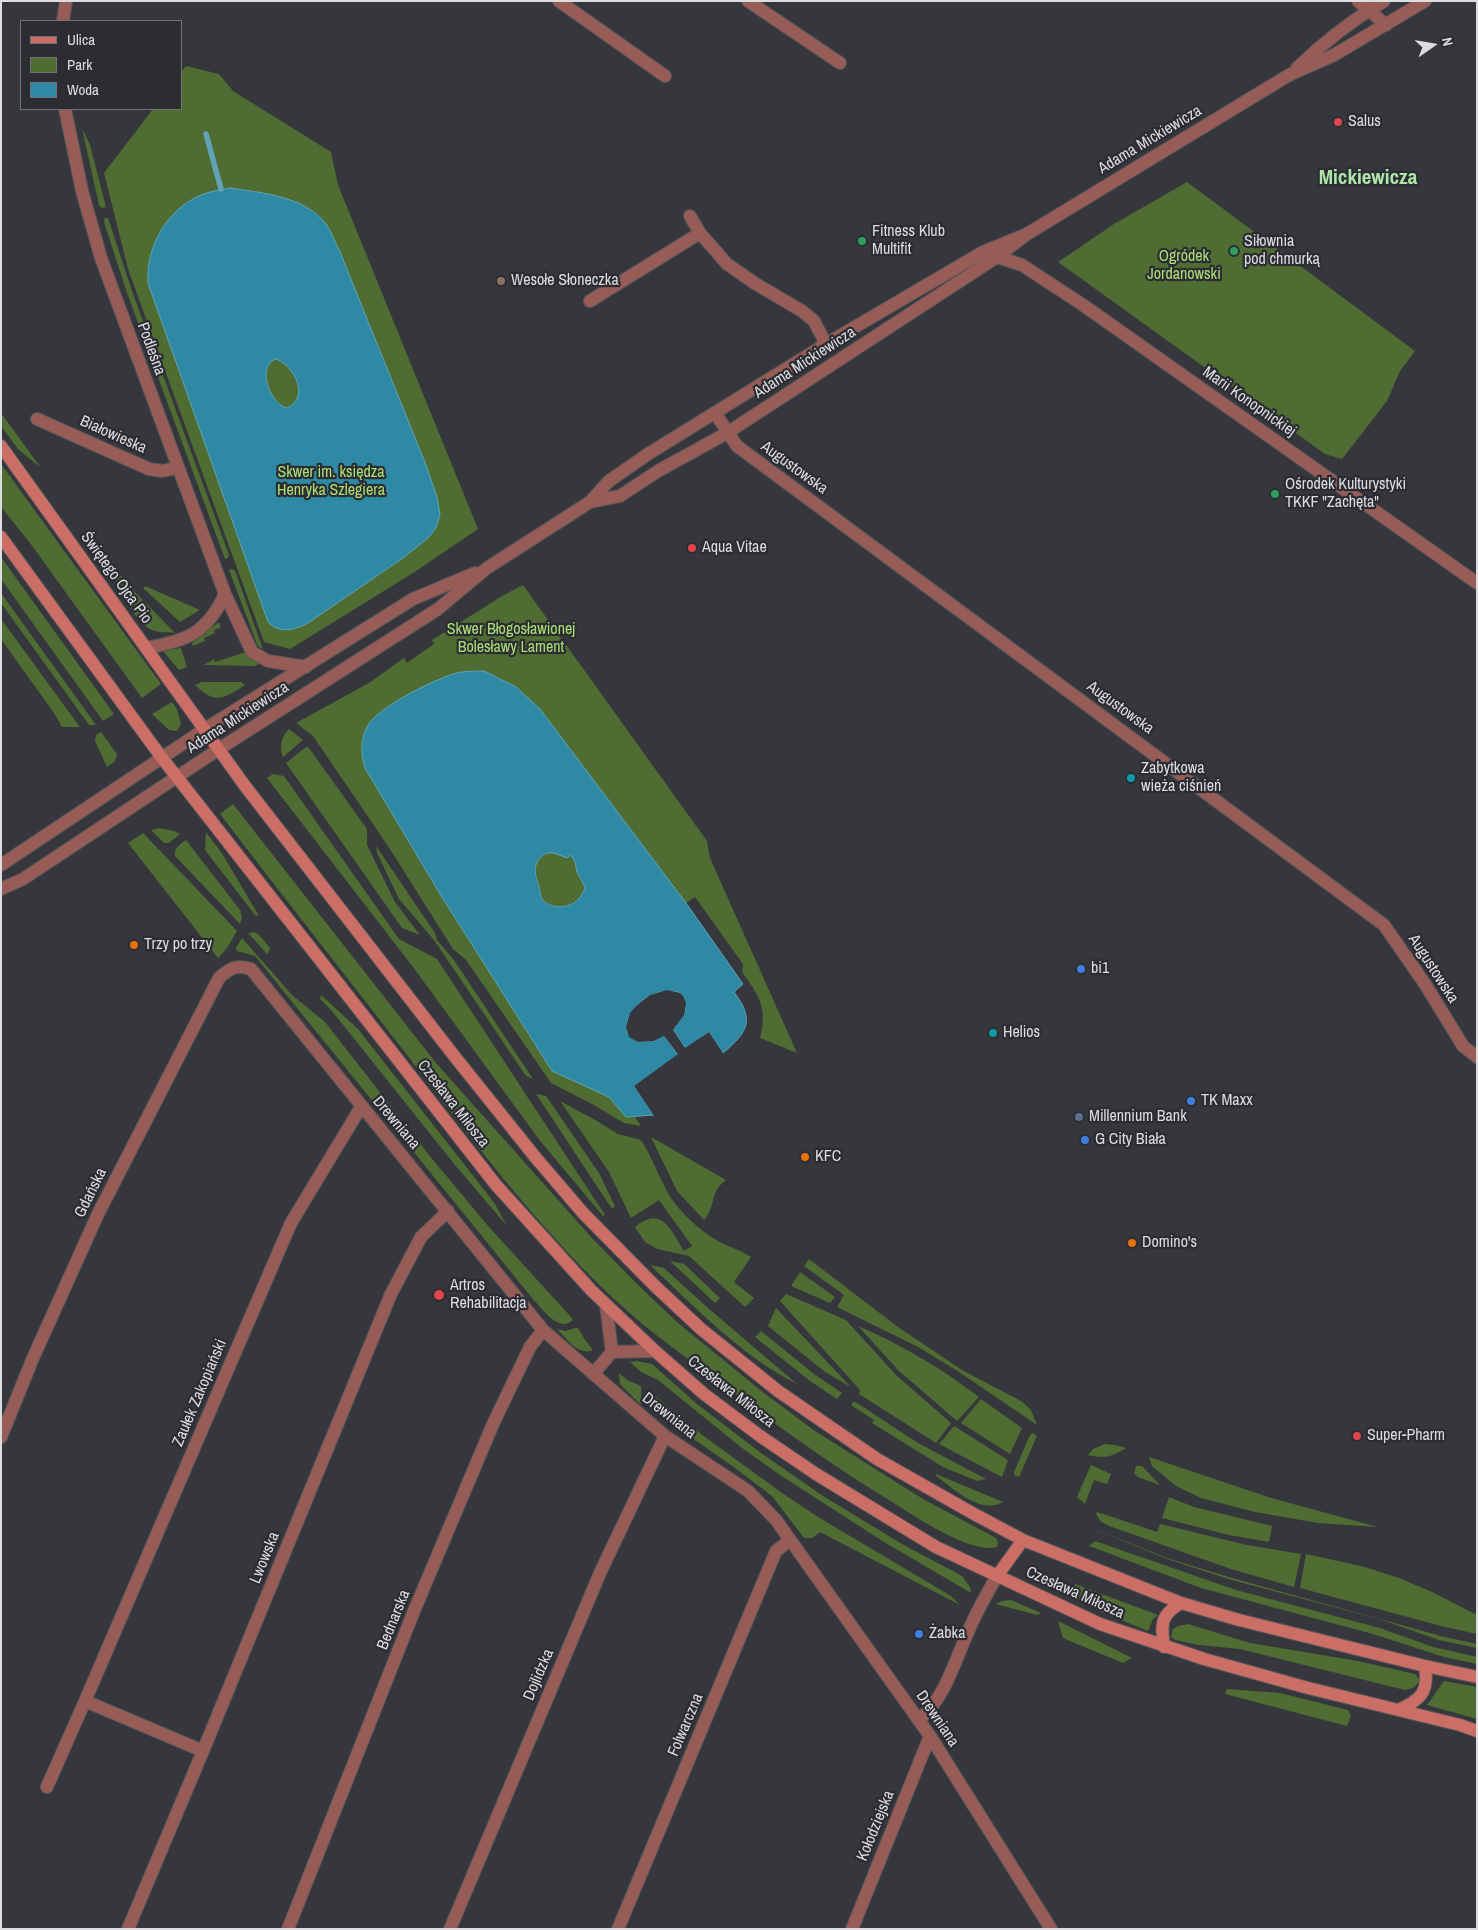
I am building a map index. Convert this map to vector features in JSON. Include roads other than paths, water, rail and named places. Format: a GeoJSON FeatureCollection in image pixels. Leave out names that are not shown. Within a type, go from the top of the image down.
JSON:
{"type":"FeatureCollection","features":[{"type":"Feature","properties":{"kind":"main road","name":"Świętego Ojca Pio"},"geometry":{"type":"LineString","coordinates":[[1,446],[219,749]]}},
{"type":"Feature","properties":{"kind":"main road"},"geometry":{"type":"LineString","coordinates":[[1,537],[162,758]]}},
{"type":"Feature","properties":{"kind":"main road","name":"Czesława Miłosza"},"geometry":{"type":"LineString","coordinates":[[219,749],[449,1049],[536,1158],[583,1213],[649,1280],[701,1328],[778,1391],[840,1435],[911,1480],[1023,1540],[1182,1603],[1239,1620],[1425,1666],[1477,1676]]}},
{"type":"Feature","properties":{"kind":"main road","name":"Czesława Miłosza"},"geometry":{"type":"LineString","coordinates":[[162,758],[496,1185],[542,1238],[606,1305],[655,1351],[704,1394],[760,1436],[816,1474],[936,1547],[1100,1624],[1164,1647],[1308,1688],[1477,1731]]}},
{"type":"Feature","properties":{"kind":"main road"},"geometry":{"type":"LineString","coordinates":[[997,1576],[1023,1540]]}},
{"type":"Feature","properties":{"kind":"main road"},"geometry":{"type":"LineString","coordinates":[[1164,1647],[1162,1622],[1172,1608],[1182,1603]]}},
{"type":"Feature","properties":{"kind":"main road"},"geometry":{"type":"LineString","coordinates":[[1398,1710],[1410,1705],[1426,1690],[1425,1666]]}},
{"type":"Feature","properties":{"kind":"street"},"geometry":{"type":"LineString","coordinates":[[63,20],[66,1]]}},
{"type":"Feature","properties":{"kind":"street"},"geometry":{"type":"LineString","coordinates":[[559,1],[665,76]]}},
{"type":"Feature","properties":{"kind":"street"},"geometry":{"type":"LineString","coordinates":[[748,1],[840,63]]}},
{"type":"Feature","properties":{"kind":"street"},"geometry":{"type":"LineString","coordinates":[[1358,1],[1386,25]]}},
{"type":"Feature","properties":{"kind":"street","name":"Adama Mickiewicza"},"geometry":{"type":"LineString","coordinates":[[1289,74],[1322,44],[1384,1]]}},
{"type":"Feature","properties":{"kind":"street","name":"Adama Mickiewicza"},"geometry":{"type":"LineString","coordinates":[[590,502],[620,496],[658,471],[727,432],[997,258],[1028,234],[1289,74],[1334,55],[1425,1]]}},
{"type":"Feature","properties":{"kind":"street","name":"Podleśna"},"geometry":{"type":"LineString","coordinates":[[65,110],[82,191],[100,258],[225,594],[252,652],[268,661],[306,667]]}},
{"type":"Feature","properties":{"kind":"street"},"geometry":{"type":"LineString","coordinates":[[690,216],[700,233],[727,264],[756,284],[802,311],[814,321],[836,363]]}},
{"type":"Feature","properties":{"kind":"street"},"geometry":{"type":"LineString","coordinates":[[590,301],[700,233]]}},
{"type":"Feature","properties":{"kind":"street","name":"Adama Mickiewicza"},"geometry":{"type":"LineString","coordinates":[[1,888],[23,879],[178,778],[219,749],[438,610],[487,568],[590,502],[609,481],[648,454],[826,344],[982,252],[1028,234]]}},
{"type":"Feature","properties":{"kind":"street","name":"Marii Konopnickiej"},"geometry":{"type":"LineString","coordinates":[[982,252],[1022,265],[1477,583]]}},
{"type":"Feature","properties":{"kind":"street"},"geometry":{"type":"LineString","coordinates":[[876,337],[876,322],[884,309]]}},
{"type":"Feature","properties":{"kind":"street","name":"Augustowska"},"geometry":{"type":"LineString","coordinates":[[715,413],[738,446],[1384,925],[1425,984],[1463,1046],[1477,1057]]}},
{"type":"Feature","properties":{"kind":"street","name":"Białowieska"},"geometry":{"type":"LineString","coordinates":[[37,419],[150,470],[162,471],[177,468]]}},
{"type":"Feature","properties":{"kind":"street"},"geometry":{"type":"LineString","coordinates":[[690,429],[702,447]]}},
{"type":"Feature","properties":{"kind":"street"},"geometry":{"type":"LineString","coordinates":[[648,454],[658,471]]}},
{"type":"Feature","properties":{"kind":"street","name":"Adama Mickiewicza"},"geometry":{"type":"LineString","coordinates":[[1,865],[205,729],[413,599],[487,568]]}},
{"type":"Feature","properties":{"kind":"street"},"geometry":{"type":"LineString","coordinates":[[146,648],[186,639],[195,633],[216,612],[225,594]]}},
{"type":"Feature","properties":{"kind":"street","name":"Drewniana"},"geometry":{"type":"LineString","coordinates":[[227,971],[234,966],[243,966],[251,970],[543,1330],[665,1436],[748,1491],[763,1505],[930,1736],[1051,1929]]}},
{"type":"Feature","properties":{"kind":"street","name":"Gdańska"},"geometry":{"type":"LineString","coordinates":[[1,1437],[33,1358],[98,1214],[219,978],[227,971]]}},
{"type":"Feature","properties":{"kind":"street","name":"Zaułek Zakopiański"},"geometry":{"type":"LineString","coordinates":[[47,1787],[291,1223],[361,1107]]}},
{"type":"Feature","properties":{"kind":"street","name":"Lwowska"},"geometry":{"type":"LineString","coordinates":[[128,1929],[391,1294],[421,1237],[448,1211]]}},
{"type":"Feature","properties":{"kind":"street"},"geometry":{"type":"LineString","coordinates":[[606,1305],[612,1352]]}},
{"type":"Feature","properties":{"kind":"street","name":"Bednarska"},"geometry":{"type":"LineString","coordinates":[[288,1929],[414,1611],[493,1424],[530,1347],[543,1330]]}},
{"type":"Feature","properties":{"kind":"street"},"geometry":{"type":"LineString","coordinates":[[593,1374],[612,1352],[655,1351]]}},
{"type":"Feature","properties":{"kind":"street","name":"Dojlidzka"},"geometry":{"type":"LineString","coordinates":[[450,1929],[600,1573],[665,1436]]}},
{"type":"Feature","properties":{"kind":"street","name":"Folwarczna"},"geometry":{"type":"LineString","coordinates":[[618,1929],[776,1551],[790,1540]]}},
{"type":"Feature","properties":{"kind":"street"},"geometry":{"type":"LineString","coordinates":[[919,1720],[941,1695],[970,1626],[997,1576]]}},
{"type":"Feature","properties":{"kind":"street"},"geometry":{"type":"LineString","coordinates":[[85,1701],[203,1751]]}},
{"type":"Feature","properties":{"kind":"street","name":"Kołodziejska"},"geometry":{"type":"LineString","coordinates":[[852,1929],[930,1736]]}},
{"type":"Feature","properties":{"kind":"water","name":"Skwer im. księdza Henryka Szlegiera"},"geometry":{"type":"Polygon","coordinates":[[[230,188],[269,194],[295,202],[307,207],[328,227],[340,252],[426,465],[437,497],[440,515],[436,528],[428,538],[403,558],[308,623],[287,630],[272,626],[268,622],[148,283],[148,270],[154,246],[159,234],[173,214],[193,199],[207,193],[230,188]],[[276,359],[270,363],[266,377],[271,393],[281,405],[287,408],[298,397],[299,390],[294,375],[283,363],[276,359]]]}},
{"type":"Feature","properties":{"kind":"water"},"geometry":{"type":"Polygon","coordinates":[[[484,671],[516,687],[540,709],[686,903],[743,984],[734,992],[745,1010],[746,1025],[738,1039],[723,1053],[709,1032],[686,1049],[673,1030],[686,1011],[680,993],[671,991],[652,995],[643,1000],[630,1015],[627,1023],[627,1033],[638,1042],[654,1041],[664,1036],[678,1055],[634,1086],[654,1115],[626,1117],[609,1097],[552,1071],[440,894],[365,768],[362,753],[363,737],[367,727],[382,711],[393,703],[444,677],[461,672],[484,671]],[[547,853],[539,859],[535,872],[544,901],[552,906],[562,907],[579,899],[585,887],[571,855],[567,858],[554,853],[547,853]]]}},
{"type":"Feature","properties":{"kind":"waterway"},"geometry":{"type":"LineString","coordinates":[[206,134],[221,189]]}},
{"type":"Feature","properties":{"kind":"place","name":"Salus"},"geometry":{"type":"Point","coordinates":[1338,122]}},
{"type":"Feature","properties":{"kind":"place","name":"Fitness Klub Multifit"},"geometry":{"type":"Point","coordinates":[862,241]}},
{"type":"Feature","properties":{"kind":"place","name":"Siłownia pod chmurką"},"geometry":{"type":"Point","coordinates":[1234,251]}},
{"type":"Feature","properties":{"kind":"place","name":"Wesołe Słoneczka"},"geometry":{"type":"Point","coordinates":[501,281]}},
{"type":"Feature","properties":{"kind":"place","name":"Ośrodek Kulturystyki TKKF \"Zachęta\""},"geometry":{"type":"Point","coordinates":[1275,494]}},
{"type":"Feature","properties":{"kind":"place","name":"Aqua Vitae"},"geometry":{"type":"Point","coordinates":[692,548]}},
{"type":"Feature","properties":{"kind":"place","name":"Zabytkowa wieża ciśnień"},"geometry":{"type":"Point","coordinates":[1131,778]}},
{"type":"Feature","properties":{"kind":"place","name":"Trzy po trzy"},"geometry":{"type":"Point","coordinates":[134,945]}},
{"type":"Feature","properties":{"kind":"place","name":"bi1"},"geometry":{"type":"Point","coordinates":[1081,969]}},
{"type":"Feature","properties":{"kind":"place","name":"Helios"},"geometry":{"type":"Point","coordinates":[993,1033]}},
{"type":"Feature","properties":{"kind":"place","name":"TK Maxx"},"geometry":{"type":"Point","coordinates":[1191,1101]}},
{"type":"Feature","properties":{"kind":"place","name":"Millennium Bank"},"geometry":{"type":"Point","coordinates":[1079,1117]}},
{"type":"Feature","properties":{"kind":"place","name":"G City Biała"},"geometry":{"type":"Point","coordinates":[1085,1140]}},
{"type":"Feature","properties":{"kind":"place","name":"KFC"},"geometry":{"type":"Point","coordinates":[805,1157]}},
{"type":"Feature","properties":{"kind":"place","name":"Domino's"},"geometry":{"type":"Point","coordinates":[1132,1243]}},
{"type":"Feature","properties":{"kind":"place","name":"Artros Rehabilitacja"},"geometry":{"type":"Point","coordinates":[439,1295]}},
{"type":"Feature","properties":{"kind":"place","name":"Super-Pharm"},"geometry":{"type":"Point","coordinates":[1357,1436]}},
{"type":"Feature","properties":{"kind":"place","name":"Żabka"},"geometry":{"type":"Point","coordinates":[919,1634]}},
{"type":"Feature","properties":{"kind":"district","name":"Mickiewicza"},"geometry":{"type":"Point","coordinates":[1368,178]}},
{"type":"Feature","properties":{"kind":"park label","name":"Ogródek Jordanowski"},"geometry":{"type":"Point","coordinates":[1184,266]}},
{"type":"Feature","properties":{"kind":"park label","name":"Skwer Błogosławionej Bolesławy Lament"},"geometry":{"type":"Point","coordinates":[511,639]}}]}
